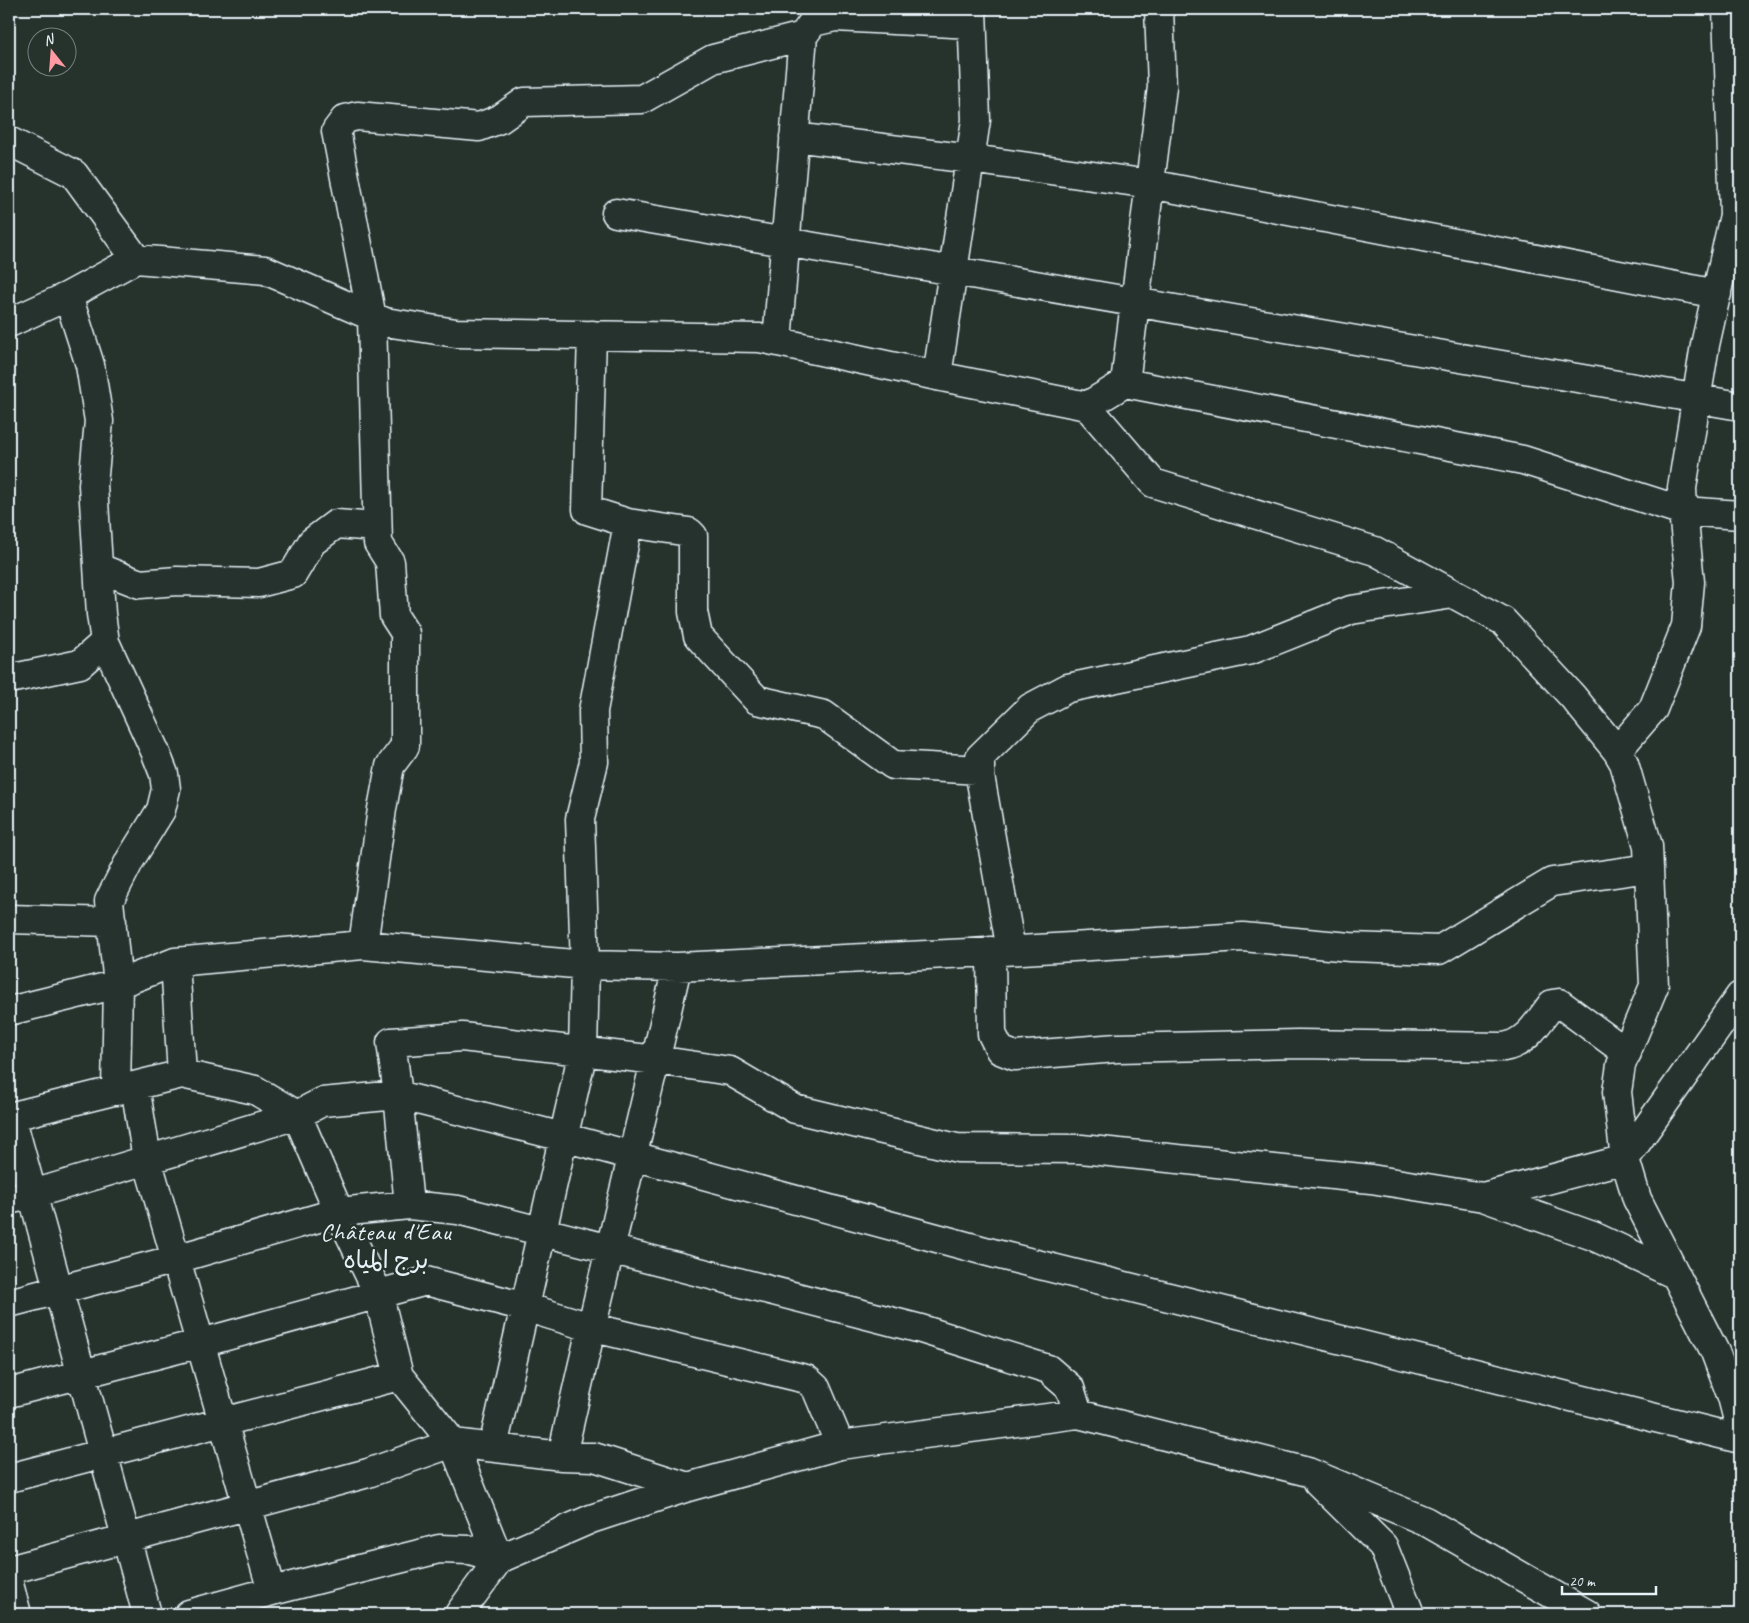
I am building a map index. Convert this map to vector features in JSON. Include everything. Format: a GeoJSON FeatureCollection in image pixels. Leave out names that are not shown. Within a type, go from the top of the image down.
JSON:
{"type":"FeatureCollection","features":[{"type":"Feature","properties":{"kind":"street"},"geometry":{"type":"LineString","coordinates":[[1125,383],[1162,86],[1160,9]]}},
{"type":"Feature","properties":{"kind":"street"},"geometry":{"type":"LineString","coordinates":[[1617,751],[1653,709],[1686,626],[1690,582],[1682,488],[1705,345],[1737,204],[1727,9]]}},
{"type":"Feature","properties":{"kind":"street"},"geometry":{"type":"LineString","coordinates":[[777,341],[803,36],[813,22],[835,17],[972,16],[976,120],[937,376]]}},
{"type":"Feature","properties":{"kind":"street"},"geometry":{"type":"LineString","coordinates":[[363,945],[390,766],[405,746],[405,633],[394,616],[390,562],[378,543],[372,318],[336,131],[345,119],[357,116],[479,127],[500,119],[524,102],[642,99],[713,59],[803,36]]}},
{"type":"Feature","properties":{"kind":"street"},"geometry":{"type":"LineString","coordinates":[[794,137],[1150,184],[1717,294]]}},
{"type":"Feature","properties":{"kind":"street"},"geometry":{"type":"LineString","coordinates":[[9,141],[74,174],[136,259]]}},
{"type":"Feature","properties":{"kind":"street"},"geometry":{"type":"LineString","coordinates":[[616,213],[1740,406]]}},
{"type":"Feature","properties":{"kind":"street"},"geometry":{"type":"LineString","coordinates":[[9,323],[68,296],[136,259],[265,270],[372,318],[385,322],[456,333],[760,338],[777,341],[1086,406],[1152,483],[1375,551],[1503,621],[1573,697],[1617,751],[1624,763],[1648,846],[1654,986],[1621,1065],[1617,1092],[1625,1159],[1637,1199],[1715,1352],[1732,1397],[1740,1428]]}},
{"type":"Feature","properties":{"kind":"street"},"geometry":{"type":"LineString","coordinates":[[68,296],[90,365],[99,421],[93,485],[100,614],[105,642],[155,751],[164,774],[166,789],[161,810],[130,860],[109,901],[118,984],[125,1089],[201,1343],[272,1591]]}},
{"type":"Feature","properties":{"kind":"street"},"geometry":{"type":"LineString","coordinates":[[592,335],[586,510],[628,523],[689,532],[693,536],[693,612],[698,636],[757,700],[824,716],[893,765],[980,770]]}},
{"type":"Feature","properties":{"kind":"street"},"geometry":{"type":"LineString","coordinates":[[1086,406],[1125,383],[1523,460],[1683,511],[1740,515]]}},
{"type":"Feature","properties":{"kind":"street"},"geometry":{"type":"LineString","coordinates":[[493,1447],[583,1051],[585,965],[580,819],[594,762],[593,711],[628,523]]}},
{"type":"Feature","properties":{"kind":"street"},"geometry":{"type":"LineString","coordinates":[[99,568],[140,584],[177,581],[259,583],[294,574],[312,542],[336,524],[377,527]]}},
{"type":"Feature","properties":{"kind":"street"},"geometry":{"type":"LineString","coordinates":[[1453,594],[1351,610],[1250,650],[1068,688],[1030,708],[980,757],[981,786],[1001,951],[992,1034],[1000,1050],[1015,1056],[1117,1048],[1298,1044],[1504,1047],[1514,1045],[1524,1039],[1552,1004],[1559,1003],[1627,1052]]}},
{"type":"Feature","properties":{"kind":"street"},"geometry":{"type":"LineString","coordinates":[[9,679],[80,664],[105,642]]}},
{"type":"Feature","properties":{"kind":"street"},"geometry":{"type":"LineString","coordinates":[[9,1011],[118,984],[175,962],[363,945],[585,965],[677,967],[1001,951],[1244,936],[1350,947],[1439,950],[1552,882],[1650,868]]}},
{"type":"Feature","properties":{"kind":"street"},"geometry":{"type":"LineString","coordinates":[[9,920],[112,922]]}},
{"type":"Feature","properties":{"kind":"street"},"geometry":{"type":"LineString","coordinates":[[175,962],[182,1074]]}},
{"type":"Feature","properties":{"kind":"street"},"geometry":{"type":"LineString","coordinates":[[562,1456],[590,1327],[677,967]]}},
{"type":"Feature","properties":{"kind":"street"},"geometry":{"type":"LineString","coordinates":[[1483,1198],[1625,1159],[1740,996]]}},
{"type":"Feature","properties":{"kind":"street"},"geometry":{"type":"LineString","coordinates":[[409,1205],[391,1042],[462,1037],[656,1060],[730,1071],[795,1109],[957,1148],[1081,1149],[1371,1179],[1483,1198],[1592,1236],[1676,1275]]}},
{"type":"Feature","properties":{"kind":"street"},"geometry":{"type":"LineString","coordinates":[[147,1614],[58,1290],[21,1197],[10,1117],[182,1074],[255,1090],[297,1115],[339,1212],[378,1293],[399,1376],[453,1443],[499,1559]]}},
{"type":"Feature","properties":{"kind":"street"},"geometry":{"type":"LineString","coordinates":[[21,1197],[297,1115],[322,1102],[398,1095],[563,1137],[996,1254],[1740,1440]]}},
{"type":"Feature","properties":{"kind":"street"},"geometry":{"type":"LineString","coordinates":[[9,1303],[176,1259],[339,1212],[409,1205],[458,1210],[921,1329],[1048,1370],[1070,1388],[1078,1414]]}},
{"type":"Feature","properties":{"kind":"street"},"geometry":{"type":"LineString","coordinates":[[9,1393],[201,1343],[426,1281],[525,1307],[590,1327],[806,1379],[816,1388],[840,1445]]}},
{"type":"Feature","properties":{"kind":"street"},"geometry":{"type":"LineString","coordinates":[[9,1478],[399,1376]]}},
{"type":"Feature","properties":{"kind":"street"},"geometry":{"type":"LineString","coordinates":[[459,1614],[499,1559],[591,1518],[688,1487],[840,1445],[1078,1414],[1308,1472],[1425,1521],[1587,1614]]}},
{"type":"Feature","properties":{"kind":"street"},"geometry":{"type":"LineString","coordinates":[[9,1570],[368,1473],[453,1443],[562,1456],[594,1457],[688,1487]]}},
{"type":"Feature","properties":{"kind":"street"},"geometry":{"type":"LineString","coordinates":[[1308,1472],[1383,1546],[1410,1614]]}},
{"type":"Feature","properties":{"kind":"street"},"geometry":{"type":"LineString","coordinates":[[189,1614],[439,1549],[470,1550],[499,1559]]}},
{"type":"Feature","properties":{"kind":"street"},"geometry":{"type":"LineString","coordinates":[[9,1584],[17,1614]]}},
{"type":"Feature","properties":{"kind":"district","name":"Château d'Eau برج المياه"},"geometry":{"type":"Point","coordinates":[386,1246]}}]}
